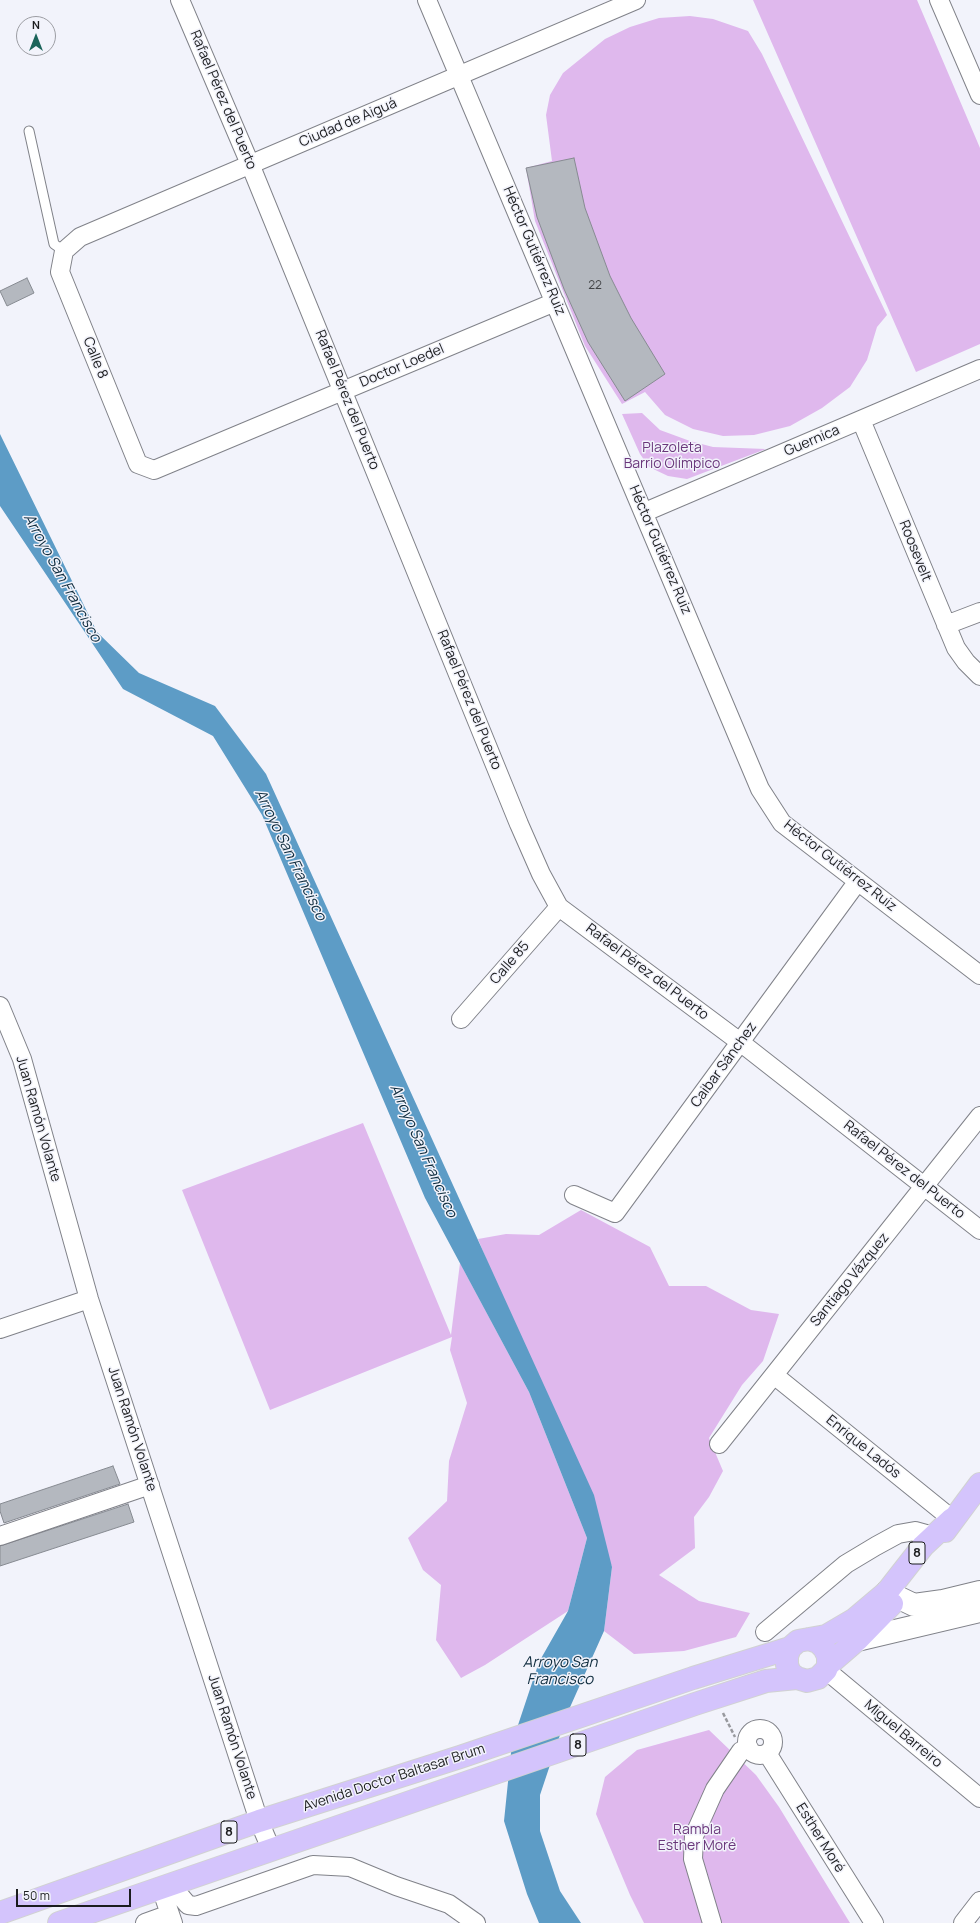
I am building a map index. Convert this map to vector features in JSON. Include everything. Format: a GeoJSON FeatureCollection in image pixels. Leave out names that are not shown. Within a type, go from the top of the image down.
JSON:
{"type":"FeatureCollection","features":[{"type":"Feature","properties":{"kind":"highway","name":"8"},"geometry":{"type":"LineString","coordinates":[[797,1678],[808,1681],[818,1678],[858,1640],[893,1595],[929,1556],[952,1519],[980,1484]]}},
{"type":"Feature","properties":{"kind":"highway","name":"8"},"geometry":{"type":"LineString","coordinates":[[799,1644],[826,1636],[893,1595],[923,1546],[952,1519]]}},
{"type":"Feature","properties":{"kind":"highway"},"geometry":{"type":"LineString","coordinates":[[797,1678],[790,1673],[787,1665],[787,1656],[799,1644],[818,1642],[824,1648],[828,1656],[827,1668]]}},
{"type":"Feature","properties":{"kind":"highway","name":"Avenida Doctor Baltasar Brum"},"geometry":{"type":"LineString","coordinates":[[0,1913],[259,1821],[460,1757],[693,1678],[799,1644]]}},
{"type":"Feature","properties":{"kind":"highway","name":"Avenida Doctor Baltasar Brum"},"geometry":{"type":"LineString","coordinates":[[59,1923],[695,1704],[766,1681],[797,1678]]}},
{"type":"Feature","properties":{"kind":"main road"},"geometry":{"type":"LineString","coordinates":[[893,1595],[914,1605],[926,1604],[980,1592]]}},
{"type":"Feature","properties":{"kind":"main road"},"geometry":{"type":"LineString","coordinates":[[858,1640],[980,1611]]}},
{"type":"Feature","properties":{"kind":"street","name":"Rafael Pérez del Puerto"},"geometry":{"type":"LineString","coordinates":[[180,0],[250,164],[519,824],[541,874],[559,907],[740,1042],[980,1230]]}},
{"type":"Feature","properties":{"kind":"street","name":"Héctor Gutiérrez Ruiz"},"geometry":{"type":"LineString","coordinates":[[427,0],[645,512],[760,789],[782,823],[980,975]]}},
{"type":"Feature","properties":{"kind":"street","name":"Ciudad de Aiguá"},"geometry":{"type":"LineString","coordinates":[[64,251],[80,237],[636,0]]}},
{"type":"Feature","properties":{"kind":"street"},"geometry":{"type":"LineString","coordinates":[[939,0],[980,95]]}},
{"type":"Feature","properties":{"kind":"street","name":"Calle 8"},"geometry":{"type":"LineString","coordinates":[[64,251],[60,272],[138,464]]}},
{"type":"Feature","properties":{"kind":"street","name":"Doctor Loedel"},"geometry":{"type":"LineString","coordinates":[[138,464],[154,470],[555,302]]}},
{"type":"Feature","properties":{"kind":"street","name":"Guernica"},"geometry":{"type":"LineString","coordinates":[[645,512],[980,369]]}},
{"type":"Feature","properties":{"kind":"street","name":"Roosevelt"},"geometry":{"type":"LineString","coordinates":[[861,420],[956,648],[966,662],[980,676]]}},
{"type":"Feature","properties":{"kind":"street"},"geometry":{"type":"LineString","coordinates":[[946,625],[980,612]]}},
{"type":"Feature","properties":{"kind":"street","name":"Caibar Sánchez"},"geometry":{"type":"LineString","coordinates":[[574,1195],[616,1213],[858,881]]}},
{"type":"Feature","properties":{"kind":"street","name":"Calle 85"},"geometry":{"type":"LineString","coordinates":[[461,1019],[559,907]]}},
{"type":"Feature","properties":{"kind":"street","name":"Juan Ramón Volante"},"geometry":{"type":"LineString","coordinates":[[0,1006],[22,1059],[89,1300],[259,1821],[271,1849]]}},
{"type":"Feature","properties":{"kind":"street","name":"Santiago Vázquez"},"geometry":{"type":"LineString","coordinates":[[720,1444],[980,1116]]}},
{"type":"Feature","properties":{"kind":"street"},"geometry":{"type":"LineString","coordinates":[[0,1329],[89,1300]]}},
{"type":"Feature","properties":{"kind":"street","name":"Enrique Ladós"},"geometry":{"type":"LineString","coordinates":[[774,1375],[952,1519]]}},
{"type":"Feature","properties":{"kind":"street"},"geometry":{"type":"LineString","coordinates":[[0,1536],[150,1485]]}},
{"type":"Feature","properties":{"kind":"street"},"geometry":{"type":"LineString","coordinates":[[765,1632],[846,1564],[876,1546],[898,1534],[915,1531],[933,1536]]}},
{"type":"Feature","properties":{"kind":"street","name":"Miguel Barreiro"},"geometry":{"type":"LineString","coordinates":[[827,1668],[980,1798]]}},
{"type":"Feature","properties":{"kind":"street"},"geometry":{"type":"LineString","coordinates":[[712,1923],[693,1859],[694,1836],[715,1789],[745,1749]]}},
{"type":"Feature","properties":{"kind":"street","name":"Esther Moré"},"geometry":{"type":"LineString","coordinates":[[745,1749],[757,1754],[767,1753],[874,1923]]}},
{"type":"Feature","properties":{"kind":"street"},"geometry":{"type":"LineString","coordinates":[[166,1887],[188,1905],[196,1906],[313,1865],[350,1867],[396,1886],[449,1904],[476,1923]]}},
{"type":"Feature","properties":{"kind":"street"},"geometry":{"type":"LineString","coordinates":[[146,1923],[172,1919],[166,1887]]}},
{"type":"Feature","properties":{"kind":"street"},"geometry":{"type":"LineString","coordinates":[[963,1923],[980,1901]]}},
{"type":"Feature","properties":{"kind":"lane"},"geometry":{"type":"LineString","coordinates":[[29,131],[54,244],[64,251]]}},
{"type":"Feature","properties":{"kind":"path"},"geometry":{"type":"LineString","coordinates":[[716,1698],[745,1749]]}},
{"type":"Feature","properties":{"kind":"green space"},"geometry":{"type":"Polygon","coordinates":[[[753,0],[917,0],[980,148],[980,344],[916,372],[753,0]]]}},
{"type":"Feature","properties":{"kind":"green space"},"geometry":{"type":"Polygon","coordinates":[[[690,16],[713,19],[748,31],[762,54],[887,315],[877,327],[867,360],[850,387],[822,408],[790,426],[754,435],[723,436],[693,429],[665,415],[645,392],[622,404],[585,346],[535,221],[526,168],[552,161],[546,115],[550,95],[563,73],[605,39],[630,27],[659,18],[690,16]]]}},
{"type":"Feature","properties":{"kind":"green space","name":"Plazoleta Barrio Olímpico"},"geometry":{"type":"Polygon","coordinates":[[[642,413],[660,430],[690,441],[713,447],[766,449],[687,479],[668,476],[649,467],[640,454],[622,414],[642,413]]]}},
{"type":"Feature","properties":{"kind":"green space"},"geometry":{"type":"Polygon","coordinates":[[[363,1123],[451,1335],[460,1263],[529,1392],[587,1538],[568,1611],[485,1665],[461,1678],[436,1640],[441,1585],[423,1570],[408,1538],[447,1501],[449,1461],[467,1403],[450,1350],[452,1337],[270,1410],[182,1190],[363,1123]]]}},
{"type":"Feature","properties":{"kind":"green space"},"geometry":{"type":"Polygon","coordinates":[[[581,1210],[650,1247],[669,1286],[706,1286],[751,1310],[779,1314],[763,1361],[742,1385],[709,1438],[723,1471],[709,1497],[694,1517],[695,1548],[659,1575],[699,1601],[750,1613],[736,1637],[684,1651],[634,1654],[604,1631],[612,1567],[478,1239],[506,1234],[539,1235],[581,1210]]]}},
{"type":"Feature","properties":{"kind":"green space","name":"Rambla Esther Moré"},"geometry":{"type":"Polygon","coordinates":[[[709,1730],[756,1775],[779,1807],[850,1923],[644,1923],[630,1895],[596,1814],[605,1777],[637,1750],[709,1730]]]}},
{"type":"Feature","properties":{"kind":"water","name":"Arroyo San Francisco"},"geometry":{"type":"Polygon","coordinates":[[[0,434],[97,632],[139,673],[215,706],[266,774],[594,1495],[612,1567],[604,1631],[567,1714],[540,1795],[540,1831],[560,1891],[581,1923],[539,1923],[527,1894],[504,1821],[512,1743],[539,1662],[568,1611],[587,1538],[529,1392],[425,1198],[262,815],[213,736],[123,689],[0,506],[0,434]]]}},
{"type":"Feature","properties":{"kind":"building"},"geometry":{"type":"Polygon","coordinates":[[[574,158],[585,208],[610,276],[631,318],[665,374],[625,401],[588,342],[564,289],[537,217],[526,168],[574,158]]]}},
{"type":"Feature","properties":{"kind":"building"},"geometry":{"type":"Polygon","coordinates":[[[27,278],[34,293],[7,306],[0,291],[27,278]]]}},
{"type":"Feature","properties":{"kind":"building"},"geometry":{"type":"Polygon","coordinates":[[[113,1466],[120,1484],[4,1523],[0,1511],[0,1504],[113,1466]]]}},
{"type":"Feature","properties":{"kind":"building"},"geometry":{"type":"Polygon","coordinates":[[[128,1504],[134,1522],[0,1566],[0,1546],[128,1504]]]}}]}
